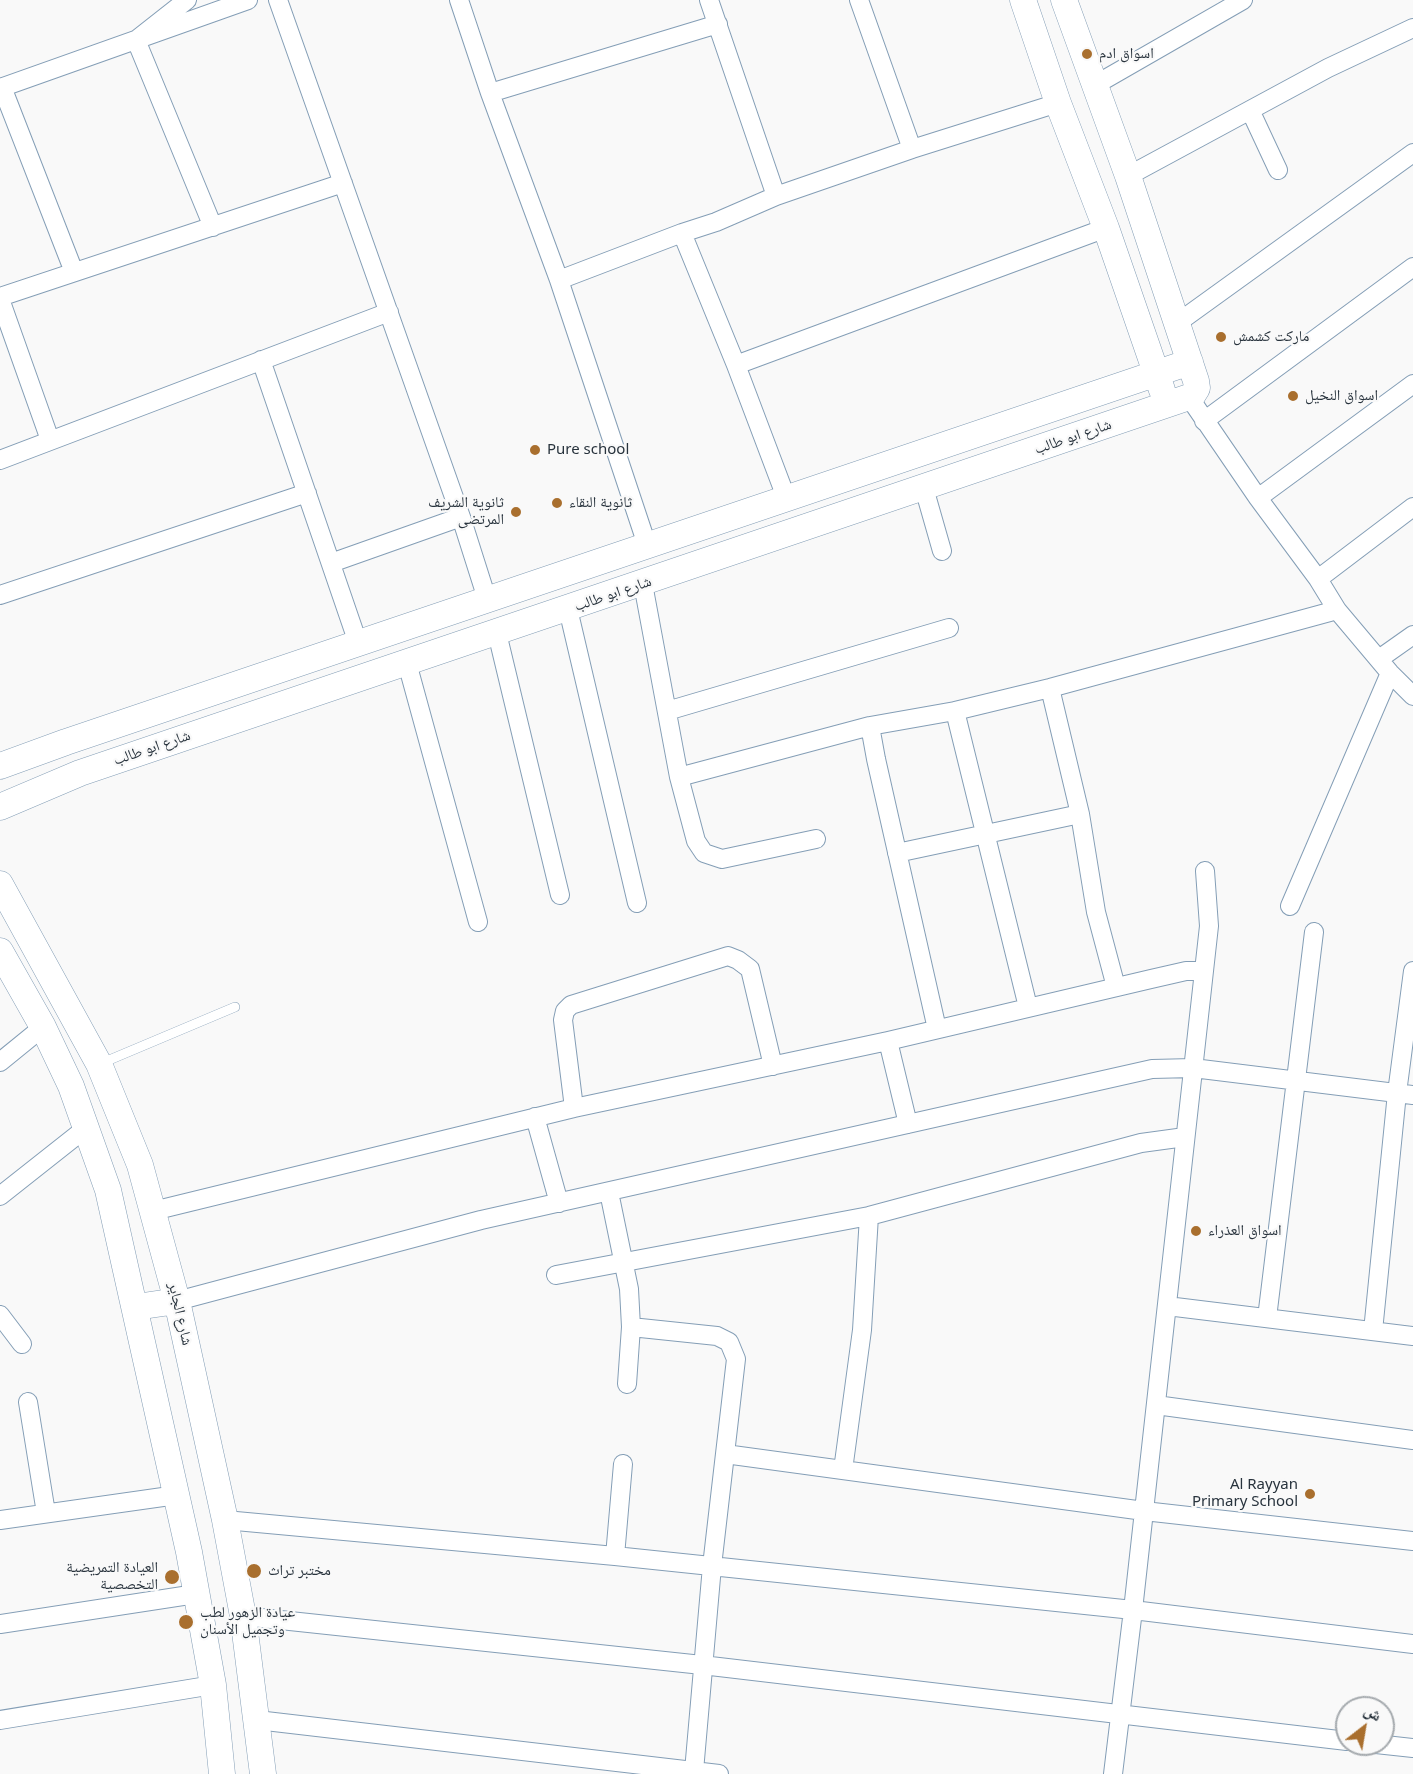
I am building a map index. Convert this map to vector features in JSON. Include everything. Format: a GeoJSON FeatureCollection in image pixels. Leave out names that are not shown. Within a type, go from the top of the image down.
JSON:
{"type":"FeatureCollection","features":[{"type":"Feature","properties":{"kind":"street"},"geometry":{"type":"LineString","coordinates":[[136,40],[187,0]]}},
{"type":"Feature","properties":{"kind":"street"},"geometry":{"type":"LineString","coordinates":[[74,272],[1,87],[248,0]]}},
{"type":"Feature","properties":{"kind":"street"},"geometry":{"type":"LineString","coordinates":[[278,0],[461,517],[487,599]]}},
{"type":"Feature","properties":{"kind":"street"},"geometry":{"type":"LineString","coordinates":[[459,0],[490,93],[559,280],[647,545]]}},
{"type":"Feature","properties":{"kind":"street"},"geometry":{"type":"LineString","coordinates":[[709,0],[776,196]]}},
{"type":"Feature","properties":{"kind":"street"},"geometry":{"type":"LineString","coordinates":[[859,0],[912,149]]}},
{"type":"Feature","properties":{"kind":"street"},"geometry":{"type":"LineString","coordinates":[[1023,0],[1058,103],[1106,228],[1157,373],[1178,401],[1204,421],[1318,579],[1337,610],[1413,696]]}},
{"type":"Feature","properties":{"kind":"street"},"geometry":{"type":"LineString","coordinates":[[1095,85],[1243,0]]}},
{"type":"Feature","properties":{"kind":"street"},"geometry":{"type":"LineString","coordinates":[[1067,1],[1197,384],[1194,394],[1178,401]]}},
{"type":"Feature","properties":{"kind":"street"},"geometry":{"type":"LineString","coordinates":[[490,93],[718,24]]}},
{"type":"Feature","properties":{"kind":"street"},"geometry":{"type":"LineString","coordinates":[[1128,176],[1328,69],[1413,28]]}},
{"type":"Feature","properties":{"kind":"street"},"geometry":{"type":"LineString","coordinates":[[136,40],[213,226]]}},
{"type":"Feature","properties":{"kind":"street"},"geometry":{"type":"LineString","coordinates":[[559,280],[716,222],[776,196],[912,149],[1058,103]]}},
{"type":"Feature","properties":{"kind":"street"},"geometry":{"type":"LineString","coordinates":[[1250,110],[1278,170]]}},
{"type":"Feature","properties":{"kind":"street"},"geometry":{"type":"LineString","coordinates":[[1176,324],[1413,153]]}},
{"type":"Feature","properties":{"kind":"street"},"geometry":{"type":"LineString","coordinates":[[50,440],[0,298],[343,183]]}},
{"type":"Feature","properties":{"kind":"street"},"geometry":{"type":"LineString","coordinates":[[736,364],[1106,228]]}},
{"type":"Feature","properties":{"kind":"street"},"geometry":{"type":"LineString","coordinates":[[682,233],[736,364],[784,492]]}},
{"type":"Feature","properties":{"kind":"street"},"geometry":{"type":"LineString","coordinates":[[1204,421],[1413,267]]}},
{"type":"Feature","properties":{"kind":"street"},"geometry":{"type":"LineString","coordinates":[[0,460],[389,312]]}},
{"type":"Feature","properties":{"kind":"street"},"geometry":{"type":"LineString","coordinates":[[261,360],[358,643]]}},
{"type":"Feature","properties":{"kind":"street"},"geometry":{"type":"LineString","coordinates":[[0,766],[1190,362]]}},
{"type":"Feature","properties":{"kind":"street"},"geometry":{"type":"LineString","coordinates":[[1258,498],[1413,384]]}},
{"type":"Feature","properties":{"kind":"street","name":"شارع ابو طالب"},"geometry":{"type":"LineString","coordinates":[[0,807],[80,773],[1178,401]]}},
{"type":"Feature","properties":{"kind":"street"},"geometry":{"type":"LineString","coordinates":[[984,431],[996,464]]}},
{"type":"Feature","properties":{"kind":"street"},"geometry":{"type":"LineString","coordinates":[[924,488],[942,551]]}},
{"type":"Feature","properties":{"kind":"street"},"geometry":{"type":"LineString","coordinates":[[0,595],[307,493]]}},
{"type":"Feature","properties":{"kind":"street"},"geometry":{"type":"LineString","coordinates":[[1318,579],[1413,507]]}},
{"type":"Feature","properties":{"kind":"street"},"geometry":{"type":"LineString","coordinates":[[331,563],[461,517]]}},
{"type":"Feature","properties":{"kind":"street"},"geometry":{"type":"LineString","coordinates":[[643,584],[679,777],[696,841],[704,853],[722,859],[816,839]]}},
{"type":"Feature","properties":{"kind":"street"},"geometry":{"type":"LineString","coordinates":[[568,609],[637,903]]}},
{"type":"Feature","properties":{"kind":"street"},"geometry":{"type":"LineString","coordinates":[[679,777],[870,726],[955,711],[1050,688],[1337,610]]}},
{"type":"Feature","properties":{"kind":"street"},"geometry":{"type":"LineString","coordinates":[[667,711],[949,628]]}},
{"type":"Feature","properties":{"kind":"street"},"geometry":{"type":"LineString","coordinates":[[497,633],[560,895]]}},
{"type":"Feature","properties":{"kind":"street"},"geometry":{"type":"LineString","coordinates":[[1290,906],[1385,666],[1413,635]]}},
{"type":"Feature","properties":{"kind":"street"},"geometry":{"type":"LineString","coordinates":[[407,663],[478,922]]}},
{"type":"Feature","properties":{"kind":"street"},"geometry":{"type":"LineString","coordinates":[[1050,688],[1080,814],[1096,912],[1116,987]]}},
{"type":"Feature","properties":{"kind":"street"},"geometry":{"type":"LineString","coordinates":[[955,711],[1028,1007]]}},
{"type":"Feature","properties":{"kind":"street"},"geometry":{"type":"LineString","coordinates":[[870,726],[937,1029]]}},
{"type":"Feature","properties":{"kind":"street"},"geometry":{"type":"LineString","coordinates":[[66,742],[80,773]]}},
{"type":"Feature","properties":{"kind":"street"},"geometry":{"type":"LineString","coordinates":[[897,853],[1080,814]]}},
{"type":"Feature","properties":{"kind":"street"},"geometry":{"type":"LineString","coordinates":[[1113,1774],[1209,926],[1205,871]]}},
{"type":"Feature","properties":{"kind":"street","name":"شارع الجاير"},"geometry":{"type":"LineString","coordinates":[[0,884],[99,1064],[140,1166],[177,1301],[225,1520],[243,1616],[263,1774]]}},
{"type":"Feature","properties":{"kind":"street"},"geometry":{"type":"LineString","coordinates":[[1267,1318],[1314,932]]}},
{"type":"Feature","properties":{"kind":"street"},"geometry":{"type":"LineString","coordinates":[[0,951],[43,1027],[71,1086],[108,1190],[177,1494],[213,1685],[222,1774]]}},
{"type":"Feature","properties":{"kind":"street"},"geometry":{"type":"LineString","coordinates":[[574,1108],[562,1020],[570,1005],[728,957],[738,960],[750,969],[773,1066]]}},
{"type":"Feature","properties":{"kind":"street"},"geometry":{"type":"LineString","coordinates":[[153,1211],[574,1108],[888,1041],[1186,971],[1203,971]]}},
{"type":"Feature","properties":{"kind":"street"},"geometry":{"type":"LineString","coordinates":[[1373,1331],[1405,1094],[1413,971]]}},
{"type":"Feature","properties":{"kind":"street"},"geometry":{"type":"LineString","coordinates":[[0,1062],[43,1027]]}},
{"type":"Feature","properties":{"kind":"street"},"geometry":{"type":"LineString","coordinates":[[888,1041],[908,1124]]}},
{"type":"Feature","properties":{"kind":"street"},"geometry":{"type":"LineString","coordinates":[[135,1307],[177,1301],[481,1220],[1152,1070],[1193,1068],[1405,1094]]}},
{"type":"Feature","properties":{"kind":"street"},"geometry":{"type":"LineString","coordinates":[[535,1117],[559,1203]]}},
{"type":"Feature","properties":{"kind":"street"},"geometry":{"type":"LineString","coordinates":[[0,1196],[86,1128]]}},
{"type":"Feature","properties":{"kind":"street"},"geometry":{"type":"LineString","coordinates":[[556,1275],[869,1216],[1141,1143],[1185,1137]]}},
{"type":"Feature","properties":{"kind":"street"},"geometry":{"type":"LineString","coordinates":[[609,1192],[629,1289],[631,1327],[627,1384]]}},
{"type":"Feature","properties":{"kind":"street"},"geometry":{"type":"LineString","coordinates":[[843,1470],[862,1330],[869,1216]]}},
{"type":"Feature","properties":{"kind":"street"},"geometry":{"type":"LineString","coordinates":[[1167,1306],[1413,1336]]}},
{"type":"Feature","properties":{"kind":"street"},"geometry":{"type":"LineString","coordinates":[[0,1315],[22,1344]]}},
{"type":"Feature","properties":{"kind":"street"},"geometry":{"type":"LineString","coordinates":[[631,1327],[717,1336],[729,1342],[736,1359],[712,1566],[694,1771]]}},
{"type":"Feature","properties":{"kind":"street"},"geometry":{"type":"LineString","coordinates":[[28,1402],[46,1513]]}},
{"type":"Feature","properties":{"kind":"street"},"geometry":{"type":"LineString","coordinates":[[1156,1406],[1413,1440]]}},
{"type":"Feature","properties":{"kind":"street"},"geometry":{"type":"LineString","coordinates":[[724,1454],[1144,1511],[1413,1541]]}},
{"type":"Feature","properties":{"kind":"street"},"geometry":{"type":"LineString","coordinates":[[615,1556],[623,1464]]}},
{"type":"Feature","properties":{"kind":"street"},"geometry":{"type":"LineString","coordinates":[[0,1520],[177,1494]]}},
{"type":"Feature","properties":{"kind":"street"},"geometry":{"type":"LineString","coordinates":[[225,1520],[712,1566],[1133,1610],[1413,1644]]}},
{"type":"Feature","properties":{"kind":"street"},"geometry":{"type":"LineString","coordinates":[[0,1624],[196,1594]]}},
{"type":"Feature","properties":{"kind":"street"},"geometry":{"type":"LineString","coordinates":[[243,1616],[702,1665],[1335,1740]]}},
{"type":"Feature","properties":{"kind":"street"},"geometry":{"type":"LineString","coordinates":[[0,1719],[213,1685]]}},
{"type":"Feature","properties":{"kind":"street"},"geometry":{"type":"LineString","coordinates":[[257,1720],[719,1774]]}},
{"type":"Feature","properties":{"kind":"street"},"geometry":{"type":"LineString","coordinates":[[1395,1746],[1413,1748]]}},
{"type":"Feature","properties":{"kind":"lane"},"geometry":{"type":"LineString","coordinates":[[99,1064],[235,1007]]}},
{"type":"Feature","properties":{"kind":"place","name":"اسواق ادم"},"geometry":{"type":"Point","coordinates":[1087,54]}},
{"type":"Feature","properties":{"kind":"place","name":"ماركت كشمش"},"geometry":{"type":"Point","coordinates":[1221,337]}},
{"type":"Feature","properties":{"kind":"place","name":"اسواق النخيل"},"geometry":{"type":"Point","coordinates":[1293,396]}},
{"type":"Feature","properties":{"kind":"place","name":"Pure school"},"geometry":{"type":"Point","coordinates":[535,450]}},
{"type":"Feature","properties":{"kind":"place","name":"ثانوية النقاء"},"geometry":{"type":"Point","coordinates":[557,503]}},
{"type":"Feature","properties":{"kind":"place","name":"ثانوية الشريف المرتضى"},"geometry":{"type":"Point","coordinates":[516,512]}},
{"type":"Feature","properties":{"kind":"place","name":"اسواق العذراء"},"geometry":{"type":"Point","coordinates":[1196,1231]}},
{"type":"Feature","properties":{"kind":"place","name":"Al Rayyan Primary School"},"geometry":{"type":"Point","coordinates":[1310,1494]}},
{"type":"Feature","properties":{"kind":"place","name":"مختبر تراث"},"geometry":{"type":"Point","coordinates":[254,1571]}},
{"type":"Feature","properties":{"kind":"place","name":"العيادة التمريضية التخصصية"},"geometry":{"type":"Point","coordinates":[172,1577]}},
{"type":"Feature","properties":{"kind":"place","name":"عيادة الزهور لطب وتجميل الأسنان"},"geometry":{"type":"Point","coordinates":[186,1622]}}]}
